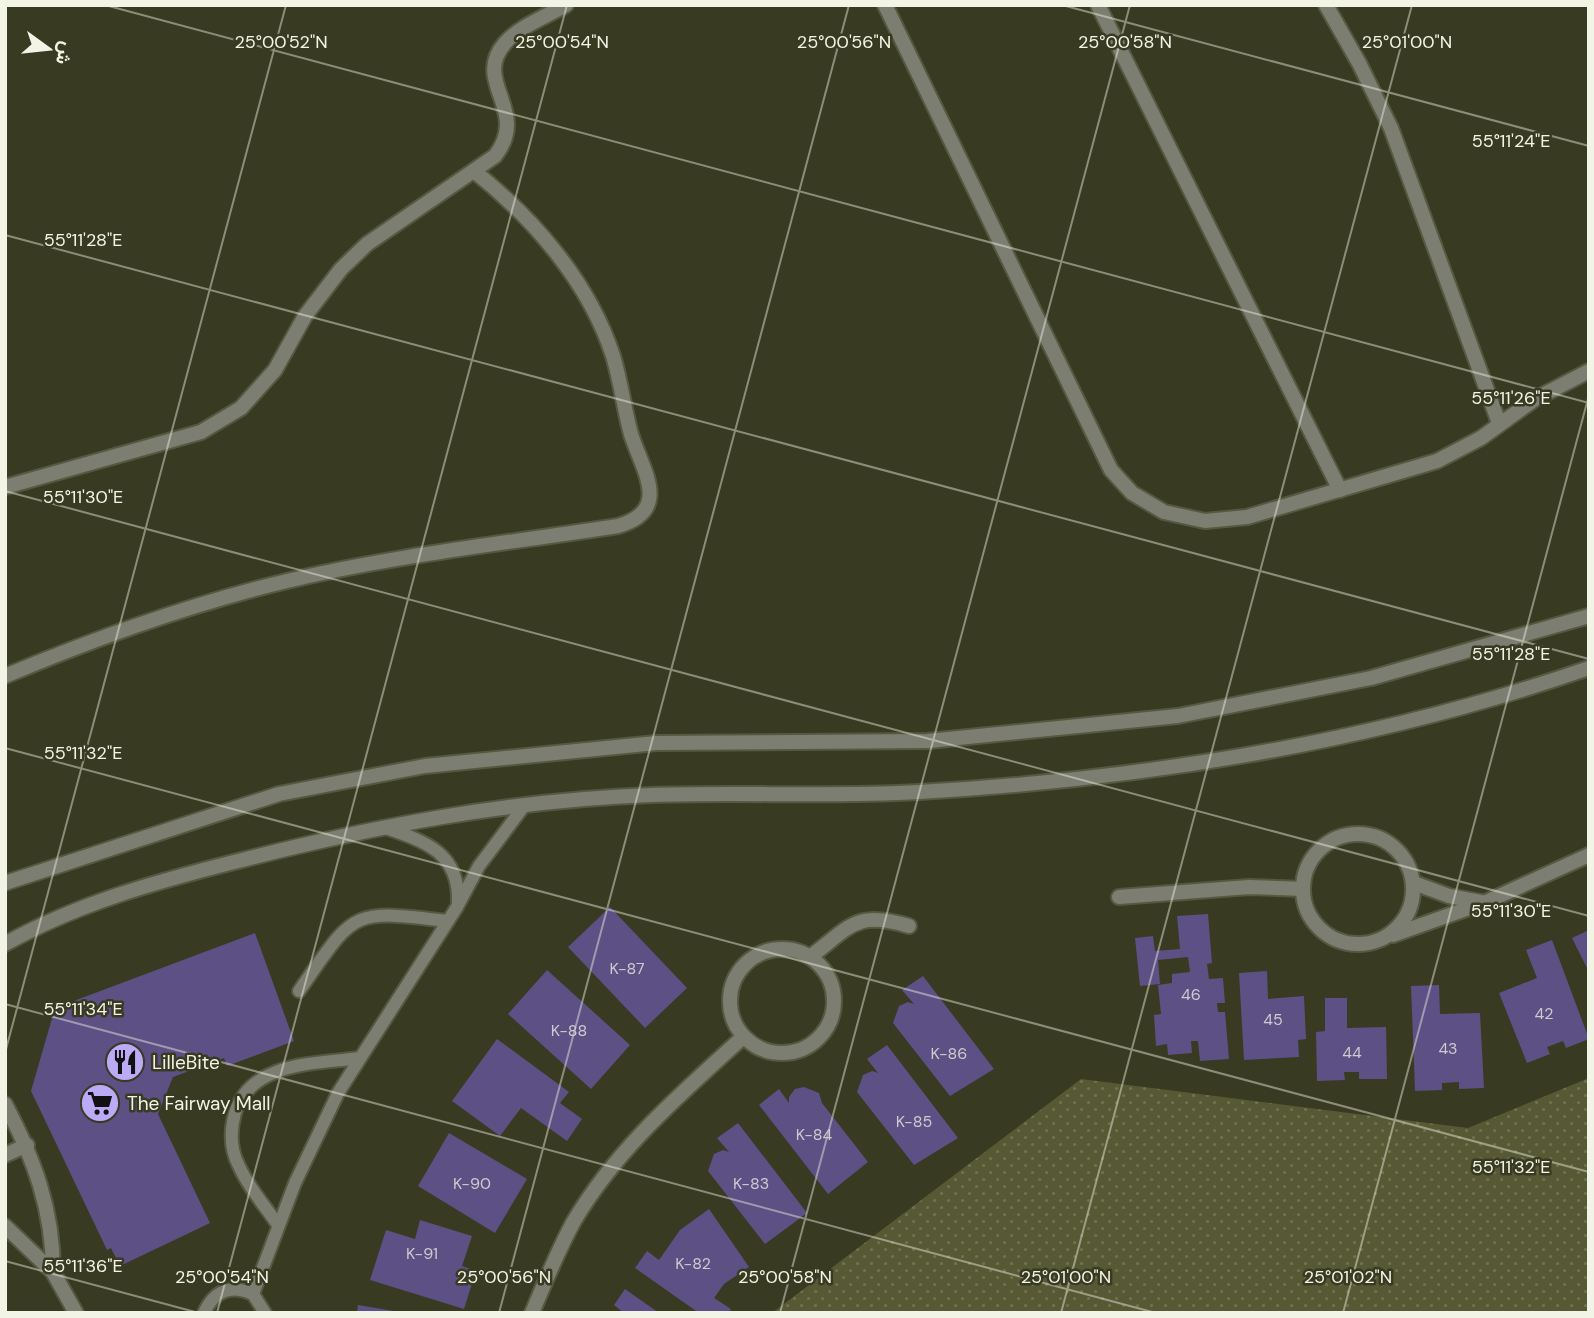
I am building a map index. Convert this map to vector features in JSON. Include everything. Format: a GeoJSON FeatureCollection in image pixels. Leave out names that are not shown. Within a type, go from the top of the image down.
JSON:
{"type":"FeatureCollection","features":[{"type":"Feature","properties":{"kind":"street"},"geometry":{"type":"LineString","coordinates":[[5,487],[181,439],[220,423],[260,391],[305,316],[341,269],[366,244],[495,156],[508,134],[509,121],[494,75],[498,53],[511,37],[566,5]]}},
{"type":"Feature","properties":{"kind":"street"},"geometry":{"type":"LineString","coordinates":[[885,5],[1111,470],[1120,482],[1145,503],[1164,512],[1205,521],[1247,517],[1340,490],[1437,461],[1481,438],[1535,399],[1589,371]]}},
{"type":"Feature","properties":{"kind":"street"},"geometry":{"type":"LineString","coordinates":[[1098,5],[1340,490]]}},
{"type":"Feature","properties":{"kind":"street"},"geometry":{"type":"LineString","coordinates":[[1326,5],[1391,128],[1499,423]]}},
{"type":"Feature","properties":{"kind":"street"},"geometry":{"type":"LineString","coordinates":[[5,676],[161,618],[287,581],[355,567],[618,526],[639,516],[650,495],[650,483],[632,437],[613,356],[600,326],[563,262],[538,230],[510,200],[474,171]]}},
{"type":"Feature","properties":{"kind":"street"},"geometry":{"type":"LineString","coordinates":[[5,883],[279,794],[425,766],[656,743],[928,741],[1178,716],[1371,678],[1589,616]]}},
{"type":"Feature","properties":{"kind":"street"},"geometry":{"type":"LineString","coordinates":[[5,944],[45,923],[145,885],[383,827],[524,806],[648,795],[917,792],[1066,780],[1325,739],[1453,709],[1589,668]]}},
{"type":"Feature","properties":{"kind":"street"},"geometry":{"type":"LineString","coordinates":[[1386,937],[1408,915],[1414,883],[1401,853],[1388,842],[1373,835],[1356,834],[1333,841],[1313,857],[1303,889],[1312,920],[1324,933],[1354,945],[1386,937],[1486,902],[1589,855]]}},
{"type":"Feature","properties":{"kind":"street"},"geometry":{"type":"LineString","coordinates":[[1414,883],[1449,896],[1486,902]]}},
{"type":"Feature","properties":{"kind":"street"},"geometry":{"type":"LineString","coordinates":[[1119,897],[1249,887],[1303,889]]}},
{"type":"Feature","properties":{"kind":"street"},"geometry":{"type":"LineString","coordinates":[[810,957],[851,926],[867,918],[909,926]]}},
{"type":"Feature","properties":{"kind":"street"},"geometry":{"type":"LineString","coordinates":[[767,951],[797,951],[810,957],[830,979],[834,993],[835,1008],[822,1035],[811,1045],[783,1054],[769,1052],[743,1037],[735,1025],[730,995],[742,968],[767,951]]}},
{"type":"Feature","properties":{"kind":"street"},"geometry":{"type":"LineString","coordinates":[[532,1313],[575,1221],[605,1175],[640,1133],[743,1037]]}},
{"type":"Feature","properties":{"kind":"street"},"geometry":{"type":"LineString","coordinates":[[5,1104],[27,1145],[45,1194],[53,1246],[53,1272]]}},
{"type":"Feature","properties":{"kind":"street"},"geometry":{"type":"LineString","coordinates":[[5,1155],[27,1145]]}},
{"type":"Feature","properties":{"kind":"street"},"geometry":{"type":"LineString","coordinates":[[5,1226],[53,1272],[76,1313]]}},
{"type":"Feature","properties":{"kind":"lane"},"geometry":{"type":"LineString","coordinates":[[253,1294],[278,1225],[321,1126],[360,1058],[457,907],[479,866],[524,806]]}},
{"type":"Feature","properties":{"kind":"lane"},"geometry":{"type":"LineString","coordinates":[[383,827],[425,841],[440,854],[457,884],[457,907]]}},
{"type":"Feature","properties":{"kind":"lane"},"geometry":{"type":"LineString","coordinates":[[299,991],[340,932],[361,918],[386,914],[448,921]]}},
{"type":"Feature","properties":{"kind":"lane"},"geometry":{"type":"LineString","coordinates":[[278,1225],[235,1157],[232,1126],[237,1106],[249,1088],[265,1075],[285,1068],[360,1058]]}},
{"type":"Feature","properties":{"kind":"lane"},"geometry":{"type":"LineString","coordinates":[[204,1313],[217,1293],[229,1289],[241,1289],[253,1294],[265,1313]]}},
{"type":"Feature","properties":{"kind":"green space"},"geometry":{"type":"Polygon","coordinates":[[[1589,1078],[1589,1313],[772,1313],[1081,1079],[1468,1128],[1589,1078]]]}},
{"type":"Feature","properties":{"kind":"building"},"geometry":{"type":"Polygon","coordinates":[[[610,907],[687,988],[645,1028],[568,947],[610,907]]]}},
{"type":"Feature","properties":{"kind":"building"},"geometry":{"type":"Polygon","coordinates":[[[1208,914],[1212,963],[1207,964],[1209,979],[1223,978],[1225,1003],[1217,1003],[1218,1012],[1225,1012],[1229,1059],[1200,1061],[1198,1041],[1191,1041],[1192,1053],[1168,1055],[1167,1044],[1156,1046],[1154,1015],[1161,1014],[1158,985],[1172,983],[1172,974],[1190,972],[1188,957],[1158,960],[1160,984],[1140,986],[1135,938],[1153,936],[1155,951],[1180,949],[1177,916],[1208,914]]]}},
{"type":"Feature","properties":{"kind":"building"},"geometry":{"type":"Polygon","coordinates":[[[1589,930],[1589,972],[1572,938],[1589,930]]]}},
{"type":"Feature","properties":{"kind":"building","name":"The Fairway Mall"},"geometry":{"type":"Polygon","coordinates":[[[255,933],[294,1041],[227,1066],[224,1058],[173,1077],[158,1114],[210,1223],[120,1266],[111,1248],[107,1250],[31,1091],[55,1008],[255,933]]]}},
{"type":"Feature","properties":{"kind":"building"},"geometry":{"type":"Polygon","coordinates":[[[1552,940],[1589,1039],[1566,1048],[1563,1041],[1547,1047],[1550,1054],[1527,1063],[1499,993],[1537,978],[1526,950],[1552,940]]]}},
{"type":"Feature","properties":{"kind":"building"},"geometry":{"type":"Polygon","coordinates":[[[547,970],[630,1045],[591,1089],[508,1014],[547,970]]]}},
{"type":"Feature","properties":{"kind":"building"},"geometry":{"type":"Polygon","coordinates":[[[1267,971],[1268,999],[1304,996],[1306,1039],[1298,1040],[1299,1057],[1244,1060],[1239,973],[1267,971]]]}},
{"type":"Feature","properties":{"kind":"building"},"geometry":{"type":"Polygon","coordinates":[[[923,976],[994,1069],[950,1096],[893,1023],[899,1006],[908,1002],[914,1004],[902,990],[923,976]]]}},
{"type":"Feature","properties":{"kind":"building"},"geometry":{"type":"Polygon","coordinates":[[[1439,985],[1440,1014],[1480,1013],[1484,1088],[1459,1089],[1459,1082],[1442,1083],[1442,1090],[1415,1091],[1411,986],[1439,985]]]}},
{"type":"Feature","properties":{"kind":"building"},"geometry":{"type":"Polygon","coordinates":[[[1325,998],[1347,998],[1347,1028],[1386,1027],[1387,1079],[1359,1079],[1359,1072],[1344,1072],[1345,1080],[1317,1081],[1316,1032],[1325,1031],[1325,998]]]}},
{"type":"Feature","properties":{"kind":"building"},"geometry":{"type":"Polygon","coordinates":[[[497,1039],[569,1092],[560,1103],[582,1119],[567,1141],[521,1108],[500,1136],[452,1101],[497,1039]]]}},
{"type":"Feature","properties":{"kind":"building"},"geometry":{"type":"Polygon","coordinates":[[[887,1045],[958,1138],[914,1165],[857,1092],[863,1075],[872,1071],[878,1073],[867,1059],[887,1045]]]}},
{"type":"Feature","properties":{"kind":"building"},"geometry":{"type":"Polygon","coordinates":[[[804,1087],[819,1093],[822,1103],[868,1162],[828,1194],[759,1105],[779,1089],[789,1103],[789,1097],[795,1089],[804,1087]]]}},
{"type":"Feature","properties":{"kind":"building"},"geometry":{"type":"Polygon","coordinates":[[[738,1123],[807,1213],[765,1244],[708,1171],[714,1154],[723,1150],[729,1152],[717,1138],[738,1123]]]}},
{"type":"Feature","properties":{"kind":"building"},"geometry":{"type":"Polygon","coordinates":[[[449,1133],[527,1179],[495,1233],[418,1186],[449,1133]]]}},
{"type":"Feature","properties":{"kind":"building"},"geometry":{"type":"Polygon","coordinates":[[[709,1209],[749,1267],[724,1284],[714,1298],[731,1309],[729,1313],[699,1313],[635,1268],[647,1251],[659,1260],[680,1230],[709,1209]]]}},
{"type":"Feature","properties":{"kind":"building"},"geometry":{"type":"Polygon","coordinates":[[[420,1220],[472,1236],[462,1266],[476,1271],[464,1309],[370,1280],[386,1230],[415,1239],[420,1220]]]}},
{"type":"Feature","properties":{"kind":"building"},"geometry":{"type":"Polygon","coordinates":[[[625,1289],[659,1313],[624,1313],[614,1305],[625,1289]]]}},
{"type":"Feature","properties":{"kind":"building"},"geometry":{"type":"Polygon","coordinates":[[[358,1305],[394,1311],[394,1313],[357,1313],[358,1305]]]}},
{"type":"Feature","properties":{"kind":"place","name":"LilleBite"},"geometry":{"type":"Point","coordinates":[125,1062]}},
{"type":"Feature","properties":{"kind":"place","name":"The Fairway Mall"},"geometry":{"type":"Point","coordinates":[100,1103]}}]}
